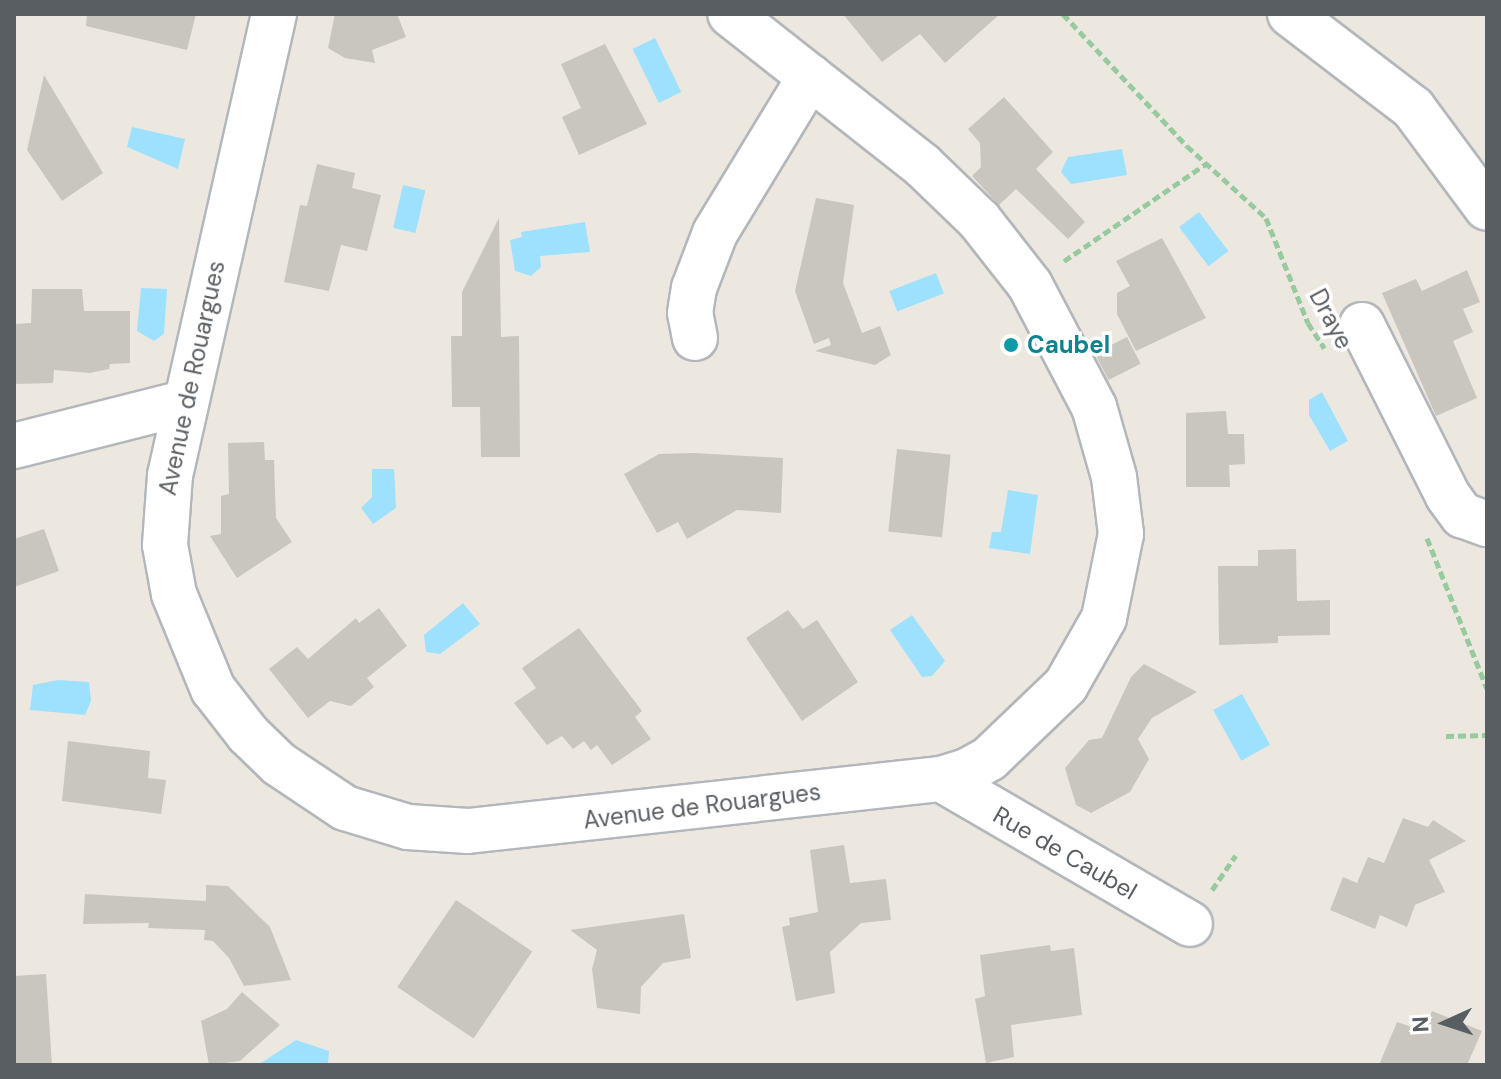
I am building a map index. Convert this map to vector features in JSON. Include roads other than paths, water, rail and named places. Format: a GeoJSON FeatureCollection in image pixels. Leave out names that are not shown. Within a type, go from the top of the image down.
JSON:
{"type":"FeatureCollection","features":[{"type":"Feature","properties":{"kind":"street","name":"Avenue de Rouargues"},"geometry":{"type":"LineString","coordinates":[[274,14],[184,403],[165,509],[165,545],[190,641],[213,689],[248,734],[314,790],[345,808],[408,827],[499,831],[941,779],[990,758],[1066,685],[1104,618],[1121,534],[1114,477],[1094,407],[1030,285],[979,220],[922,165],[730,14]]}},
{"type":"Feature","properties":{"kind":"street"},"geometry":{"type":"LineString","coordinates":[[1290,14],[1413,108],[1487,208]]}},
{"type":"Feature","properties":{"kind":"street"},"geometry":{"type":"LineString","coordinates":[[695,338],[690,313],[694,288],[715,233],[810,77]]}},
{"type":"Feature","properties":{"kind":"street"},"geometry":{"type":"LineString","coordinates":[[1362,325],[1448,496],[1462,515],[1487,524]]}},
{"type":"Feature","properties":{"kind":"street"},"geometry":{"type":"LineString","coordinates":[[14,446],[184,403]]}},
{"type":"Feature","properties":{"kind":"street","name":"Rue de Caubel"},"geometry":{"type":"LineString","coordinates":[[941,779],[1190,924]]}},
{"type":"Feature","properties":{"kind":"water"},"geometry":{"type":"Polygon","coordinates":[[[655,38],[681,92],[659,103],[633,49],[655,38]]]}},
{"type":"Feature","properties":{"kind":"water"},"geometry":{"type":"Polygon","coordinates":[[[132,127],[185,139],[178,169],[127,147],[132,127]]]}},
{"type":"Feature","properties":{"kind":"water"},"geometry":{"type":"Polygon","coordinates":[[[1122,149],[1127,175],[1071,184],[1061,172],[1068,157],[1122,149]]]}},
{"type":"Feature","properties":{"kind":"water"},"geometry":{"type":"Polygon","coordinates":[[[403,185],[425,190],[416,233],[393,228],[403,185]]]}},
{"type":"Feature","properties":{"kind":"water"},"geometry":{"type":"Polygon","coordinates":[[[1199,212],[1228,251],[1209,266],[1179,227],[1199,212]]]}},
{"type":"Feature","properties":{"kind":"water"},"geometry":{"type":"Polygon","coordinates":[[[585,222],[590,252],[540,256],[541,267],[531,276],[515,271],[510,240],[522,237],[521,232],[585,222]]]}},
{"type":"Feature","properties":{"kind":"water"},"geometry":{"type":"Polygon","coordinates":[[[936,273],[944,294],[897,311],[889,291],[936,273]]]}},
{"type":"Feature","properties":{"kind":"water"},"geometry":{"type":"Polygon","coordinates":[[[141,288],[167,289],[164,334],[154,341],[137,331],[141,288]]]}},
{"type":"Feature","properties":{"kind":"water"},"geometry":{"type":"Polygon","coordinates":[[[1322,392],[1348,441],[1330,451],[1309,415],[1309,400],[1322,392]]]}},
{"type":"Feature","properties":{"kind":"water"},"geometry":{"type":"Polygon","coordinates":[[[372,469],[394,469],[396,508],[373,524],[361,508],[372,497],[372,469]]]}},
{"type":"Feature","properties":{"kind":"water"},"geometry":{"type":"Polygon","coordinates":[[[1008,490],[1038,495],[1030,554],[989,548],[992,532],[1001,532],[1008,490]]]}},
{"type":"Feature","properties":{"kind":"water"},"geometry":{"type":"Polygon","coordinates":[[[463,603],[480,624],[440,654],[426,652],[424,635],[463,603]]]}},
{"type":"Feature","properties":{"kind":"water"},"geometry":{"type":"Polygon","coordinates":[[[912,615],[945,661],[932,676],[922,677],[890,630],[912,615]]]}},
{"type":"Feature","properties":{"kind":"water"},"geometry":{"type":"Polygon","coordinates":[[[58,680],[89,682],[91,701],[85,715],[30,710],[33,685],[58,680]]]}},
{"type":"Feature","properties":{"kind":"water"},"geometry":{"type":"Polygon","coordinates":[[[1242,694],[1270,745],[1241,761],[1213,710],[1242,694]]]}},
{"type":"Feature","properties":{"kind":"water"},"geometry":{"type":"Polygon","coordinates":[[[296,1040],[329,1051],[328,1063],[258,1065],[296,1040]]]}},
{"type":"Feature","properties":{"kind":"place","name":"Caubel"},"geometry":{"type":"Point","coordinates":[1011,345]}}]}
